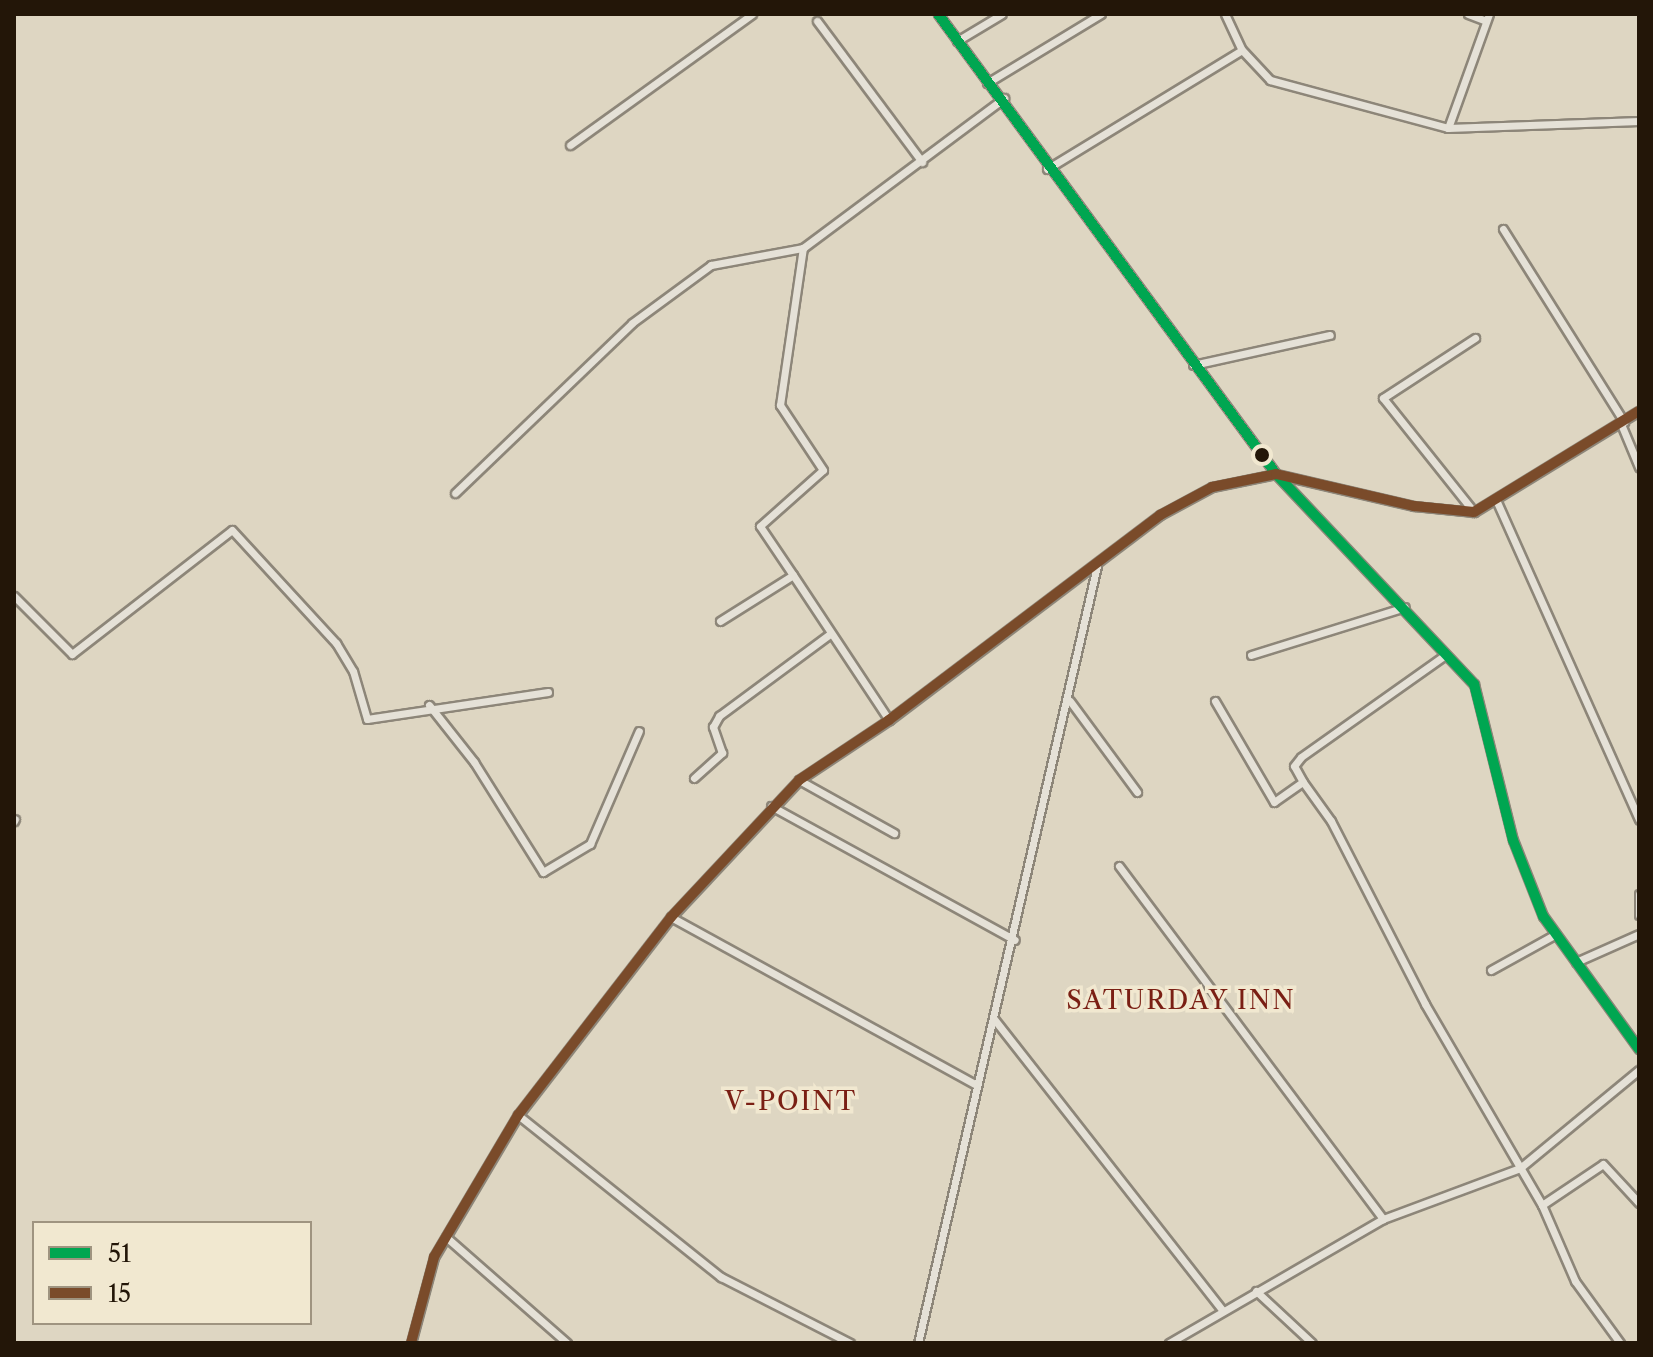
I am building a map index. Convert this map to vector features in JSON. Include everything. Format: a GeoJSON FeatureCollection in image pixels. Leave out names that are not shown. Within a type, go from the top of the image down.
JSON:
{"type":"FeatureCollection","features":[{"type":"Feature","properties":{"kind":"street"},"geometry":{"type":"LineString","coordinates":[[570,145],[752,14]]}},
{"type":"Feature","properties":{"kind":"street"},"geometry":{"type":"LineString","coordinates":[[938,14],[987,83],[1004,98],[1047,169],[1276,474],[1405,607],[1479,694],[1520,861],[1556,934],[1639,1049]]}},
{"type":"Feature","properties":{"kind":"street"},"geometry":{"type":"LineString","coordinates":[[957,41],[1002,14]]}},
{"type":"Feature","properties":{"kind":"street"},"geometry":{"type":"LineString","coordinates":[[987,83],[1101,14]]}},
{"type":"Feature","properties":{"kind":"street"},"geometry":{"type":"LineString","coordinates":[[1225,14],[1242,50],[1270,80],[1448,128],[1639,121]]}},
{"type":"Feature","properties":{"kind":"street"},"geometry":{"type":"LineString","coordinates":[[1448,128],[1487,18],[1468,14]]}},
{"type":"Feature","properties":{"kind":"street"},"geometry":{"type":"LineString","coordinates":[[817,21],[922,162]]}},
{"type":"Feature","properties":{"kind":"street"},"geometry":{"type":"LineString","coordinates":[[1047,169],[1242,50]]}},
{"type":"Feature","properties":{"kind":"street"},"geometry":{"type":"LineString","coordinates":[[455,493],[632,323],[711,265],[803,248],[1004,98]]}},
{"type":"Feature","properties":{"kind":"street"},"geometry":{"type":"LineString","coordinates":[[1503,229],[1622,423],[1639,467]]}},
{"type":"Feature","properties":{"kind":"street"},"geometry":{"type":"LineString","coordinates":[[803,248],[780,405],[823,470],[760,526],[889,720]]}},
{"type":"Feature","properties":{"kind":"street"},"geometry":{"type":"LineString","coordinates":[[1193,365],[1330,335]]}},
{"type":"Feature","properties":{"kind":"street"},"geometry":{"type":"LineString","coordinates":[[1474,512],[1383,398],[1475,338]]}},
{"type":"Feature","properties":{"kind":"street"},"geometry":{"type":"LineString","coordinates":[[411,1343],[434,1257],[518,1115],[671,917],[771,806],[799,780],[889,720],[1097,566],[1160,515],[1212,487],[1276,474],[1414,506],[1474,512],[1497,502],[1639,411]]}},
{"type":"Feature","properties":{"kind":"street"},"geometry":{"type":"LineString","coordinates":[[1497,502],[1639,820]]}},
{"type":"Feature","properties":{"kind":"street"},"geometry":{"type":"LineString","coordinates":[[14,596],[72,654],[232,530],[336,643],[353,671],[367,719],[429,705],[548,692]]}},
{"type":"Feature","properties":{"kind":"street"},"geometry":{"type":"LineString","coordinates":[[918,1343],[975,1084],[1015,940],[1070,701],[1097,566]]}},
{"type":"Feature","properties":{"kind":"street"},"geometry":{"type":"LineString","coordinates":[[720,621],[793,575]]}},
{"type":"Feature","properties":{"kind":"street"},"geometry":{"type":"LineString","coordinates":[[1251,655],[1405,607]]}},
{"type":"Feature","properties":{"kind":"street"},"geometry":{"type":"LineString","coordinates":[[694,778],[722,753],[713,727],[719,716],[831,633]]}},
{"type":"Feature","properties":{"kind":"street"},"geometry":{"type":"LineString","coordinates":[[1445,655],[1301,757],[1294,766],[1331,821],[1425,1004],[1542,1205],[1575,1281],[1620,1343]]}},
{"type":"Feature","properties":{"kind":"street"},"geometry":{"type":"LineString","coordinates":[[1070,701],[1137,792]]}},
{"type":"Feature","properties":{"kind":"street"},"geometry":{"type":"LineString","coordinates":[[1215,701],[1270,799],[1280,800],[1303,782]]}},
{"type":"Feature","properties":{"kind":"street"},"geometry":{"type":"LineString","coordinates":[[429,705],[474,762],[543,872],[590,844],[639,731]]}},
{"type":"Feature","properties":{"kind":"street"},"geometry":{"type":"LineString","coordinates":[[799,780],[894,833]]}},
{"type":"Feature","properties":{"kind":"street"},"geometry":{"type":"LineString","coordinates":[[771,806],[1015,940]]}},
{"type":"Feature","properties":{"kind":"street"},"geometry":{"type":"LineString","coordinates":[[1119,866],[1383,1219]]}},
{"type":"Feature","properties":{"kind":"street"},"geometry":{"type":"LineString","coordinates":[[1639,894],[1639,915]]}},
{"type":"Feature","properties":{"kind":"street"},"geometry":{"type":"LineString","coordinates":[[671,917],[975,1084]]}},
{"type":"Feature","properties":{"kind":"street"},"geometry":{"type":"LineString","coordinates":[[1491,970],[1556,934]]}},
{"type":"Feature","properties":{"kind":"street"},"geometry":{"type":"LineString","coordinates":[[1576,962],[1639,934]]}},
{"type":"Feature","properties":{"kind":"street"},"geometry":{"type":"LineString","coordinates":[[994,1019],[1223,1311]]}},
{"type":"Feature","properties":{"kind":"street"},"geometry":{"type":"LineString","coordinates":[[1169,1343],[1383,1219],[1520,1168],[1639,1070]]}},
{"type":"Feature","properties":{"kind":"street"},"geometry":{"type":"LineString","coordinates":[[518,1115],[721,1277],[850,1343]]}},
{"type":"Feature","properties":{"kind":"street"},"geometry":{"type":"LineString","coordinates":[[1542,1205],[1603,1164],[1639,1203]]}},
{"type":"Feature","properties":{"kind":"street"},"geometry":{"type":"LineString","coordinates":[[446,1237],[567,1343]]}},
{"type":"Feature","properties":{"kind":"street"},"geometry":{"type":"LineString","coordinates":[[1256,1291],[1312,1343]]}},
{"type":"Feature","properties":{"kind":"transit line","name":"51"},"geometry":{"type":"LineString","coordinates":[[938,14],[1276,474],[1474,684],[1513,840],[1543,916],[1639,1049]]}},
{"type":"Feature","properties":{"kind":"transit line","name":"15"},"geometry":{"type":"LineString","coordinates":[[411,1343],[434,1257],[518,1115],[671,917],[799,780],[889,720],[1160,515],[1212,487],[1276,474],[1414,506],[1474,512],[1639,411]]}},
{"type":"Feature","properties":{"kind":"district","name":"SATURDAY INN"},"geometry":{"type":"Point","coordinates":[1181,1001]}},
{"type":"Feature","properties":{"kind":"district","name":"V-POINT"},"geometry":{"type":"Point","coordinates":[791,1102]}}]}
